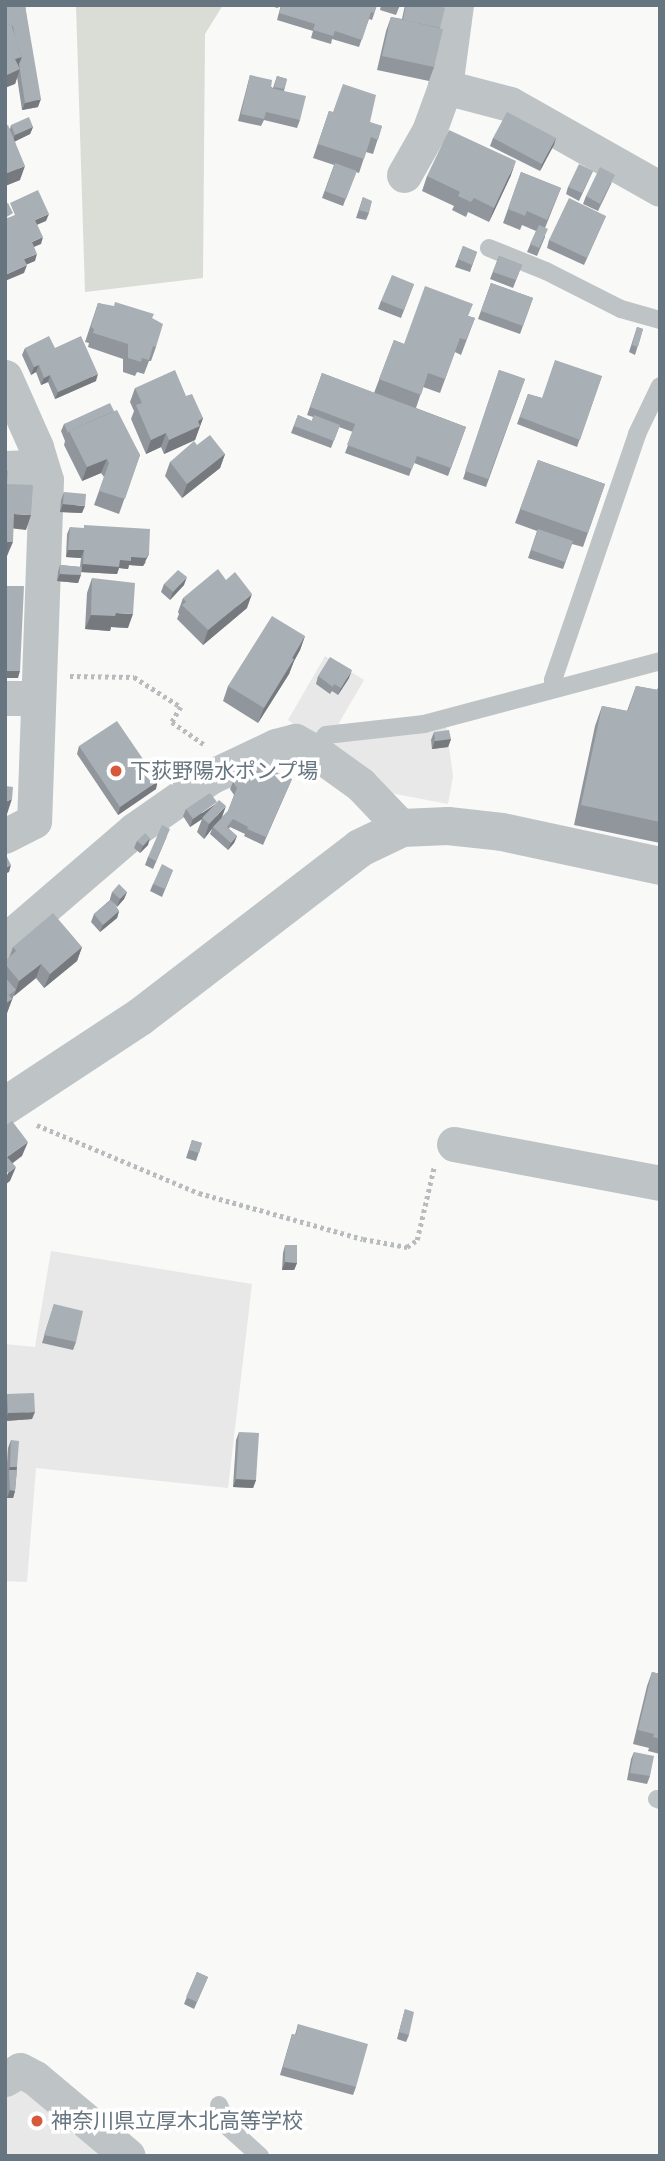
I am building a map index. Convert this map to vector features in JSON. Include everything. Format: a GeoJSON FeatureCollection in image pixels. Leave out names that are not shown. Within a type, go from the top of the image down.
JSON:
{"type":"FeatureCollection","features":[{"type":"Feature","properties":{"kind":"street"},"geometry":{"type":"LineString","coordinates":[[404,175],[429,131],[445,87],[456,5]]}},
{"type":"Feature","properties":{"kind":"street"},"geometry":{"type":"LineString","coordinates":[[445,87],[510,103],[660,188]]}},
{"type":"Feature","properties":{"kind":"street"},"geometry":{"type":"LineString","coordinates":[[5,377],[36,447],[46,480],[22,698],[34,821],[5,836]]}},
{"type":"Feature","properties":{"kind":"street"},"geometry":{"type":"LineString","coordinates":[[5,468],[40,467]]}},
{"type":"Feature","properties":{"kind":"street"},"geometry":{"type":"LineString","coordinates":[[5,941],[134,830],[210,777],[276,746],[295,741],[314,751],[360,784],[402,828]]}},
{"type":"Feature","properties":{"kind":"street"},"geometry":{"type":"LineString","coordinates":[[19,1115],[140,1017],[360,848],[402,828],[448,826],[502,832],[660,866]]}},
{"type":"Feature","properties":{"kind":"street"},"geometry":{"type":"LineString","coordinates":[[454,1144],[660,1182]]}},
{"type":"Feature","properties":{"kind":"street"},"geometry":{"type":"LineString","coordinates":[[5,2080],[20,2070],[35,2078],[128,2156]]}},
{"type":"Feature","properties":{"kind":"lane"},"geometry":{"type":"LineString","coordinates":[[489,248],[546,271],[621,309],[660,320]]}},
{"type":"Feature","properties":{"kind":"lane"},"geometry":{"type":"LineString","coordinates":[[554,688],[553,680],[637,434],[660,386]]}},
{"type":"Feature","properties":{"kind":"lane"},"geometry":{"type":"LineString","coordinates":[[314,751],[326,735],[424,724],[660,661]]}},
{"type":"Feature","properties":{"kind":"lane"},"geometry":{"type":"LineString","coordinates":[[219,2105],[229,2128],[260,2156]]}},
{"type":"Feature","properties":{"kind":"path"},"geometry":{"type":"LineString","coordinates":[[96,677],[134,677],[159,692],[181,706],[172,722],[209,747]]}},
{"type":"Feature","properties":{"kind":"path"},"geometry":{"type":"LineString","coordinates":[[19,1115],[198,1193],[363,1239],[407,1247],[417,1240],[435,1160],[443,1147],[454,1144]]}},
{"type":"Feature","properties":{"kind":"shaded area"},"geometry":{"type":"Polygon","coordinates":[[[76,5],[223,5],[205,34],[203,278],[85,292],[76,5]]]}},
{"type":"Feature","properties":{"kind":"shaded area"},"geometry":{"type":"Polygon","coordinates":[[[325,656],[364,680],[339,723],[339,738],[446,725],[453,776],[448,804],[385,792],[288,720],[325,656]]]}},
{"type":"Feature","properties":{"kind":"shaded area"},"geometry":{"type":"Polygon","coordinates":[[[51,1251],[252,1284],[228,1488],[36,1468],[27,1582],[5,1581],[5,1344],[35,1347],[51,1251]]]}},
{"type":"Feature","properties":{"kind":"shaded area","name":"神奈川県立厚木北高等学校"},"geometry":{"type":"Polygon","coordinates":[[[17,2087],[32,2090],[108,2156],[5,2156],[5,2095],[17,2087]]]}},
{"type":"Feature","properties":{"kind":"building"},"geometry":{"type":"Polygon","coordinates":[[[5,5],[25,5],[41,99],[25,103],[19,64],[22,57],[13,26],[7,26],[5,23],[5,5]]]}},
{"type":"Feature","properties":{"kind":"building"},"geometry":{"type":"Polygon","coordinates":[[[282,5],[377,5],[374,13],[371,12],[362,40],[335,31],[333,36],[313,30],[315,24],[279,13],[282,5]]]}},
{"type":"Feature","properties":{"kind":"building"},"geometry":{"type":"Polygon","coordinates":[[[406,5],[435,5],[445,8],[440,28],[403,20],[406,5]]]}},
{"type":"Feature","properties":{"kind":"building"},"geometry":{"type":"Polygon","coordinates":[[[391,17],[443,29],[434,67],[382,56],[391,17]]]}},
{"type":"Feature","properties":{"kind":"building"},"geometry":{"type":"Polygon","coordinates":[[[5,23],[7,26],[11,24],[22,57],[15,59],[20,69],[5,76],[5,23]]]}},
{"type":"Feature","properties":{"kind":"building"},"geometry":{"type":"Polygon","coordinates":[[[250,75],[272,80],[271,88],[306,96],[300,120],[266,112],[264,119],[241,114],[250,75]]]}},
{"type":"Feature","properties":{"kind":"building"},"geometry":{"type":"Polygon","coordinates":[[[277,76],[287,79],[284,89],[274,87],[277,76]]]}},
{"type":"Feature","properties":{"kind":"building"},"geometry":{"type":"Polygon","coordinates":[[[343,84],[376,95],[370,122],[382,126],[378,140],[371,137],[364,159],[318,144],[329,111],[333,112],[343,84]]]}},
{"type":"Feature","properties":{"kind":"building"},"geometry":{"type":"Polygon","coordinates":[[[507,112],[556,138],[542,164],[493,138],[507,112]]]}},
{"type":"Feature","properties":{"kind":"building"},"geometry":{"type":"Polygon","coordinates":[[[29,117],[33,127],[15,135],[11,125],[29,117]]]}},
{"type":"Feature","properties":{"kind":"building"},"geometry":{"type":"Polygon","coordinates":[[[8,125],[25,166],[5,174],[5,126],[8,125]]]}},
{"type":"Feature","properties":{"kind":"building"},"geometry":{"type":"Polygon","coordinates":[[[449,130],[516,161],[494,208],[474,198],[471,202],[458,196],[460,192],[427,176],[449,130]]]}},
{"type":"Feature","properties":{"kind":"building"},"geometry":{"type":"Polygon","coordinates":[[[335,163],[357,171],[346,199],[325,191],[335,163]]]}},
{"type":"Feature","properties":{"kind":"building"},"geometry":{"type":"Polygon","coordinates":[[[579,164],[593,171],[582,193],[568,187],[579,164]]]}},
{"type":"Feature","properties":{"kind":"building"},"geometry":{"type":"Polygon","coordinates":[[[600,167],[615,175],[600,204],[586,196],[600,167]]]}},
{"type":"Feature","properties":{"kind":"building"},"geometry":{"type":"Polygon","coordinates":[[[521,172],[561,188],[547,220],[527,211],[525,216],[508,209],[521,172]]]}},
{"type":"Feature","properties":{"kind":"building"},"geometry":{"type":"Polygon","coordinates":[[[38,190],[49,214],[35,220],[43,237],[32,242],[37,254],[24,259],[27,265],[5,275],[5,219],[15,215],[10,203],[38,190]]]}},
{"type":"Feature","properties":{"kind":"building"},"geometry":{"type":"Polygon","coordinates":[[[363,197],[372,201],[369,213],[359,210],[363,197]]]}},
{"type":"Feature","properties":{"kind":"building"},"geometry":{"type":"Polygon","coordinates":[[[569,198],[606,216],[587,258],[549,240],[569,198]]]}},
{"type":"Feature","properties":{"kind":"building"},"geometry":{"type":"Polygon","coordinates":[[[8,203],[13,213],[5,218],[5,204],[8,203]]]}},
{"type":"Feature","properties":{"kind":"building"},"geometry":{"type":"Polygon","coordinates":[[[539,225],[548,229],[539,248],[530,244],[539,225]]]}},
{"type":"Feature","properties":{"kind":"building"},"geometry":{"type":"Polygon","coordinates":[[[463,246],[477,252],[472,265],[458,259],[463,246]]]}},
{"type":"Feature","properties":{"kind":"building"},"geometry":{"type":"Polygon","coordinates":[[[499,256],[522,265],[516,280],[493,272],[499,256]]]}},
{"type":"Feature","properties":{"kind":"building"},"geometry":{"type":"Polygon","coordinates":[[[392,275],[414,284],[404,310],[381,301],[392,275]]]}},
{"type":"Feature","properties":{"kind":"building"},"geometry":{"type":"Polygon","coordinates":[[[491,283],[533,298],[523,326],[481,311],[491,283]]]}},
{"type":"Feature","properties":{"kind":"building"},"geometry":{"type":"Polygon","coordinates":[[[425,286],[473,304],[468,316],[475,318],[466,340],[460,338],[445,379],[428,373],[421,395],[379,379],[394,340],[404,344],[425,286]]]}},
{"type":"Feature","properties":{"kind":"building"},"geometry":{"type":"Polygon","coordinates":[[[115,302],[154,314],[152,318],[163,324],[149,360],[142,358],[141,362],[128,358],[128,344],[93,333],[94,329],[91,327],[98,303],[114,306],[115,302]]]}},
{"type":"Feature","properties":{"kind":"building"},"geometry":{"type":"Polygon","coordinates":[[[637,327],[643,329],[638,347],[632,345],[637,327]]]}},
{"type":"Feature","properties":{"kind":"building"},"geometry":{"type":"Polygon","coordinates":[[[49,336],[55,348],[81,336],[98,374],[58,392],[50,375],[44,378],[39,365],[34,367],[25,348],[49,336]]]}},
{"type":"Feature","properties":{"kind":"building"},"geometry":{"type":"Polygon","coordinates":[[[555,360],[602,376],[580,440],[520,417],[528,394],[542,398],[555,360]]]}},
{"type":"Feature","properties":{"kind":"building"},"geometry":{"type":"Polygon","coordinates":[[[175,370],[186,396],[192,394],[203,418],[198,421],[200,426],[169,440],[166,433],[151,440],[136,405],[142,403],[135,388],[175,370]]]}},
{"type":"Feature","properties":{"kind":"building"},"geometry":{"type":"Polygon","coordinates":[[[499,370],[525,379],[488,479],[465,471],[499,370]]]}},
{"type":"Feature","properties":{"kind":"building"},"geometry":{"type":"Polygon","coordinates":[[[322,373],[466,427],[451,468],[417,456],[412,469],[347,445],[355,424],[310,407],[322,373]]]}},
{"type":"Feature","properties":{"kind":"building"},"geometry":{"type":"Polygon","coordinates":[[[110,403],[114,411],[68,433],[64,424],[110,403]]]}},
{"type":"Feature","properties":{"kind":"building"},"geometry":{"type":"Polygon","coordinates":[[[117,410],[140,455],[125,499],[99,491],[109,463],[107,459],[87,467],[69,431],[117,410]]]}},
{"type":"Feature","properties":{"kind":"building"},"geometry":{"type":"Polygon","coordinates":[[[298,415],[312,421],[314,415],[340,425],[334,441],[294,426],[298,415]]]}},
{"type":"Feature","properties":{"kind":"building"},"geometry":{"type":"Polygon","coordinates":[[[210,435],[225,454],[187,484],[170,462],[194,441],[197,445],[210,435]]]}},
{"type":"Feature","properties":{"kind":"building"},"geometry":{"type":"Polygon","coordinates":[[[538,460],[605,484],[588,533],[520,509],[538,460]]]}},
{"type":"Feature","properties":{"kind":"building"},"geometry":{"type":"Polygon","coordinates":[[[5,471],[8,471],[7,484],[33,485],[31,515],[14,514],[13,542],[5,542],[5,471]]]}},
{"type":"Feature","properties":{"kind":"building"},"geometry":{"type":"Polygon","coordinates":[[[64,492],[86,494],[85,506],[63,504],[64,492]]]}},
{"type":"Feature","properties":{"kind":"building"},"geometry":{"type":"Polygon","coordinates":[[[84,525],[150,529],[149,554],[146,558],[131,557],[131,561],[120,560],[119,567],[83,564],[84,550],[68,550],[70,527],[84,528],[84,525]]]}},
{"type":"Feature","properties":{"kind":"building"},"geometry":{"type":"Polygon","coordinates":[[[538,529],[573,541],[565,562],[531,550],[538,529]]]}},
{"type":"Feature","properties":{"kind":"building"},"geometry":{"type":"Polygon","coordinates":[[[60,565],[82,567],[81,575],[60,574],[60,565]]]}},
{"type":"Feature","properties":{"kind":"building"},"geometry":{"type":"Polygon","coordinates":[[[218,569],[226,580],[235,572],[252,594],[208,630],[182,605],[186,602],[183,598],[218,569]]]}},
{"type":"Feature","properties":{"kind":"building"},"geometry":{"type":"Polygon","coordinates":[[[178,570],[187,577],[173,592],[164,584],[178,570]]]}},
{"type":"Feature","properties":{"kind":"building"},"geometry":{"type":"Polygon","coordinates":[[[92,578],[135,583],[133,614],[91,615],[92,578]]]}},
{"type":"Feature","properties":{"kind":"building"},"geometry":{"type":"Polygon","coordinates":[[[5,586],[24,586],[20,671],[5,671],[5,586]]]}},
{"type":"Feature","properties":{"kind":"building"},"geometry":{"type":"Polygon","coordinates":[[[272,616],[305,636],[264,708],[228,686],[272,616]]]}},
{"type":"Feature","properties":{"kind":"building"},"geometry":{"type":"Polygon","coordinates":[[[330,657],[352,670],[341,688],[334,684],[333,687],[318,676],[330,657]]]}},
{"type":"Feature","properties":{"kind":"building"},"geometry":{"type":"Polygon","coordinates":[[[636,686],[659,690],[660,687],[660,822],[581,805],[602,706],[628,711],[636,686]]]}},
{"type":"Feature","properties":{"kind":"building","name":"下荻野陽水ポンプ場"},"geometry":{"type":"Polygon","coordinates":[[[117,721],[158,781],[120,807],[79,746],[117,721]]]}},
{"type":"Feature","properties":{"kind":"building"},"geometry":{"type":"Polygon","coordinates":[[[449,730],[451,739],[435,741],[434,732],[449,730]]]}},
{"type":"Feature","properties":{"kind":"building"},"geometry":{"type":"Polygon","coordinates":[[[255,763],[292,779],[266,837],[233,819],[227,827],[237,836],[231,843],[213,827],[228,811],[237,788],[233,782],[238,778],[246,784],[255,763]]]}},
{"type":"Feature","properties":{"kind":"building"},"geometry":{"type":"Polygon","coordinates":[[[5,786],[13,787],[12,799],[5,802],[5,786]]]}},
{"type":"Feature","properties":{"kind":"building"},"geometry":{"type":"Polygon","coordinates":[[[210,793],[217,802],[193,819],[186,809],[210,793]]]}},
{"type":"Feature","properties":{"kind":"building"},"geometry":{"type":"Polygon","coordinates":[[[219,800],[226,806],[209,824],[202,818],[219,800]]]}},
{"type":"Feature","properties":{"kind":"building"},"geometry":{"type":"Polygon","coordinates":[[[162,825],[170,829],[156,861],[148,857],[162,825]]]}},
{"type":"Feature","properties":{"kind":"building"},"geometry":{"type":"Polygon","coordinates":[[[145,833],[150,838],[143,846],[137,841],[145,833]]]}},
{"type":"Feature","properties":{"kind":"building"},"geometry":{"type":"Polygon","coordinates":[[[5,853],[11,865],[5,868],[5,853]]]}},
{"type":"Feature","properties":{"kind":"building"},"geometry":{"type":"Polygon","coordinates":[[[162,864],[173,870],[165,889],[153,884],[162,864]]]}},
{"type":"Feature","properties":{"kind":"building"},"geometry":{"type":"Polygon","coordinates":[[[119,884],[127,892],[120,899],[112,892],[119,884]]]}},
{"type":"Feature","properties":{"kind":"building"},"geometry":{"type":"Polygon","coordinates":[[[111,900],[119,911],[103,925],[94,914],[111,900]]]}},
{"type":"Feature","properties":{"kind":"building"},"geometry":{"type":"Polygon","coordinates":[[[53,913],[82,947],[50,974],[41,964],[19,981],[5,961],[16,951],[13,947],[53,913]]]}},
{"type":"Feature","properties":{"kind":"building"},"geometry":{"type":"Polygon","coordinates":[[[5,977],[16,990],[9,995],[5,990],[5,977]]]}},
{"type":"Feature","properties":{"kind":"building"},"geometry":{"type":"Polygon","coordinates":[[[5,990],[12,999],[5,1004],[5,990]]]}},
{"type":"Feature","properties":{"kind":"building"},"geometry":{"type":"Polygon","coordinates":[[[12,1121],[28,1142],[7,1157],[16,1167],[8,1173],[5,1169],[5,1126],[12,1121]]]}},
{"type":"Feature","properties":{"kind":"building"},"geometry":{"type":"Polygon","coordinates":[[[192,1140],[202,1143],[199,1153],[189,1150],[192,1140]]]}},
{"type":"Feature","properties":{"kind":"building"},"geometry":{"type":"Polygon","coordinates":[[[285,1245],[297,1245],[297,1263],[285,1262],[285,1245]]]}},
{"type":"Feature","properties":{"kind":"building"},"geometry":{"type":"Polygon","coordinates":[[[54,1304],[83,1311],[76,1342],[44,1335],[54,1304]]]}},
{"type":"Feature","properties":{"kind":"building"},"geometry":{"type":"Polygon","coordinates":[[[34,1393],[35,1412],[8,1413],[7,1394],[34,1393]]]}},
{"type":"Feature","properties":{"kind":"building"},"geometry":{"type":"Polygon","coordinates":[[[239,1432],[259,1433],[256,1480],[236,1479],[239,1432]]]}},
{"type":"Feature","properties":{"kind":"building"},"geometry":{"type":"Polygon","coordinates":[[[11,1440],[19,1441],[17,1467],[10,1467],[11,1440]]]}},
{"type":"Feature","properties":{"kind":"building"},"geometry":{"type":"Polygon","coordinates":[[[9,1470],[17,1470],[15,1491],[10,1490],[9,1470]]]}},
{"type":"Feature","properties":{"kind":"building"},"geometry":{"type":"Polygon","coordinates":[[[652,1672],[660,1674],[660,1739],[653,1737],[654,1734],[638,1730],[652,1672]]]}},
{"type":"Feature","properties":{"kind":"building"},"geometry":{"type":"Polygon","coordinates":[[[634,1752],[654,1756],[650,1776],[630,1773],[634,1752]]]}},
{"type":"Feature","properties":{"kind":"building"},"geometry":{"type":"Polygon","coordinates":[[[197,1972],[208,1977],[197,2002],[186,1997],[197,1972]]]}},
{"type":"Feature","properties":{"kind":"building"},"geometry":{"type":"Polygon","coordinates":[[[405,2009],[414,2012],[409,2035],[399,2032],[405,2009]]]}},
{"type":"Feature","properties":{"kind":"building"},"geometry":{"type":"Polygon","coordinates":[[[298,2024],[368,2044],[356,2087],[283,2067],[292,2034],[296,2035],[298,2024]]]}},
{"type":"Feature","properties":{"kind":"place","name":"下荻野陽水ポンプ場"},"geometry":{"type":"Point","coordinates":[116,771]}},
{"type":"Feature","properties":{"kind":"place","name":"神奈川県立厚木北高等学校"},"geometry":{"type":"Point","coordinates":[37,2121]}}]}
